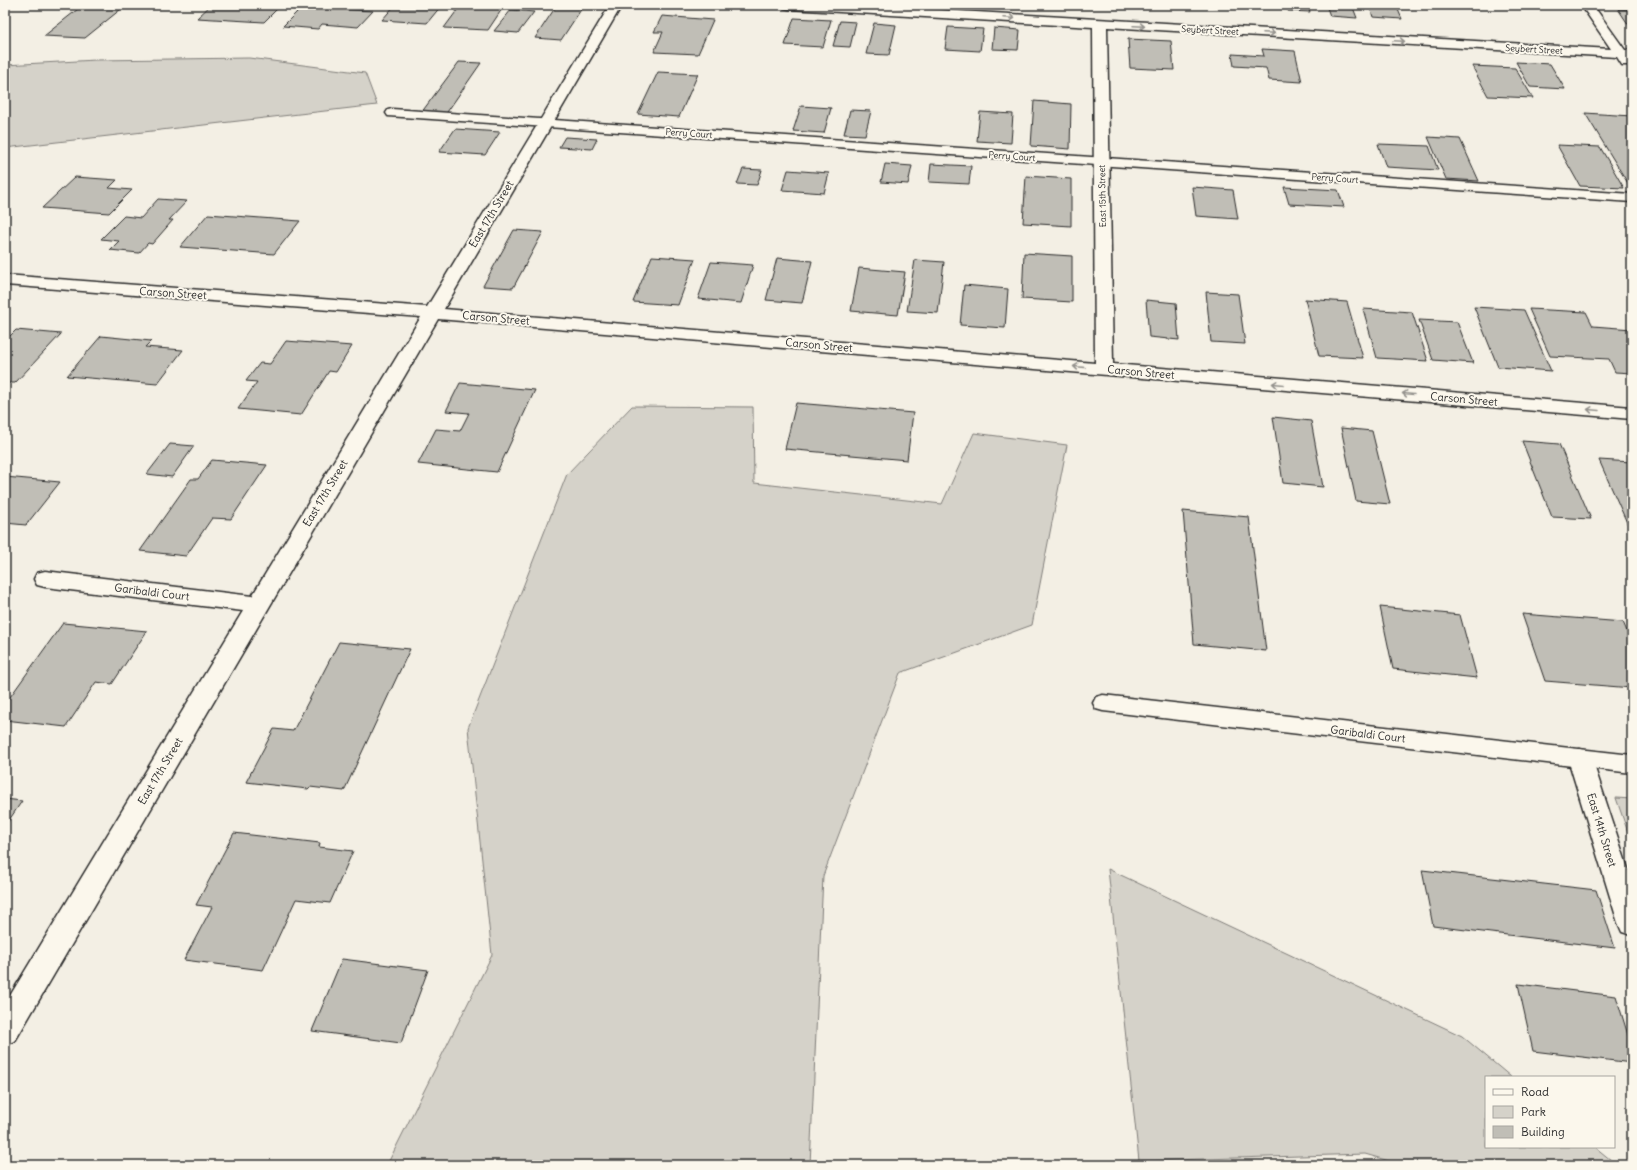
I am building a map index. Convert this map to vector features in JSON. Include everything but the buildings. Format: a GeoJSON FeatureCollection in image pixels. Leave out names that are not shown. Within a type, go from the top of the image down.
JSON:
{"type":"FeatureCollection","features":[{"type":"Feature","properties":{"kind":"street","name":"East 17th Street"},"geometry":{"type":"LineString","coordinates":[[5,1031],[616,5]]}},
{"type":"Feature","properties":{"kind":"street","name":"Seybert Street"},"geometry":{"type":"LineString","coordinates":[[789,5],[1627,54]]}},
{"type":"Feature","properties":{"kind":"street"},"geometry":{"type":"LineString","coordinates":[[1586,5],[1627,54],[1632,70]]}},
{"type":"Feature","properties":{"kind":"street","name":"East 15th Street"},"geometry":{"type":"LineString","coordinates":[[1100,23],[1104,369]]}},
{"type":"Feature","properties":{"kind":"street","name":"Carson Street"},"geometry":{"type":"LineString","coordinates":[[5,280],[432,313],[1632,413]]}},
{"type":"Feature","properties":{"kind":"street","name":"Garibaldi Court"},"geometry":{"type":"LineString","coordinates":[[45,579],[259,605]]}},
{"type":"Feature","properties":{"kind":"street","name":"East 14th Street"},"geometry":{"type":"LineString","coordinates":[[1580,758],[1632,923]]}},
{"type":"Feature","properties":{"kind":"lane","name":"Perry Court"},"geometry":{"type":"LineString","coordinates":[[392,113],[1632,198]]}},
{"type":"Feature","properties":{"kind":"lane","name":"Garibaldi Court"},"geometry":{"type":"LineString","coordinates":[[1103,703],[1632,764]]}},
{"type":"Feature","properties":{"kind":"green space"},"geometry":{"type":"Polygon","coordinates":[[[249,58],[365,73],[377,105],[5,148],[5,65],[96,60],[249,58]]]}},
{"type":"Feature","properties":{"kind":"green space"},"geometry":{"type":"Polygon","coordinates":[[[632,406],[753,407],[754,483],[942,504],[974,433],[1067,445],[1032,625],[900,673],[823,876],[810,1165],[387,1165],[492,955],[468,728],[567,474],[632,406]]]}},
{"type":"Feature","properties":{"kind":"green space"},"geometry":{"type":"Polygon","coordinates":[[[1616,798],[1632,799],[1632,844],[1616,798]]]}},
{"type":"Feature","properties":{"kind":"green space"},"geometry":{"type":"Polygon","coordinates":[[[1108,869],[1462,1036],[1510,1076],[1485,1076],[1485,1148],[1596,1148],[1617,1165],[1403,1165],[1365,1154],[1139,1161],[1108,869]]]}}]}
